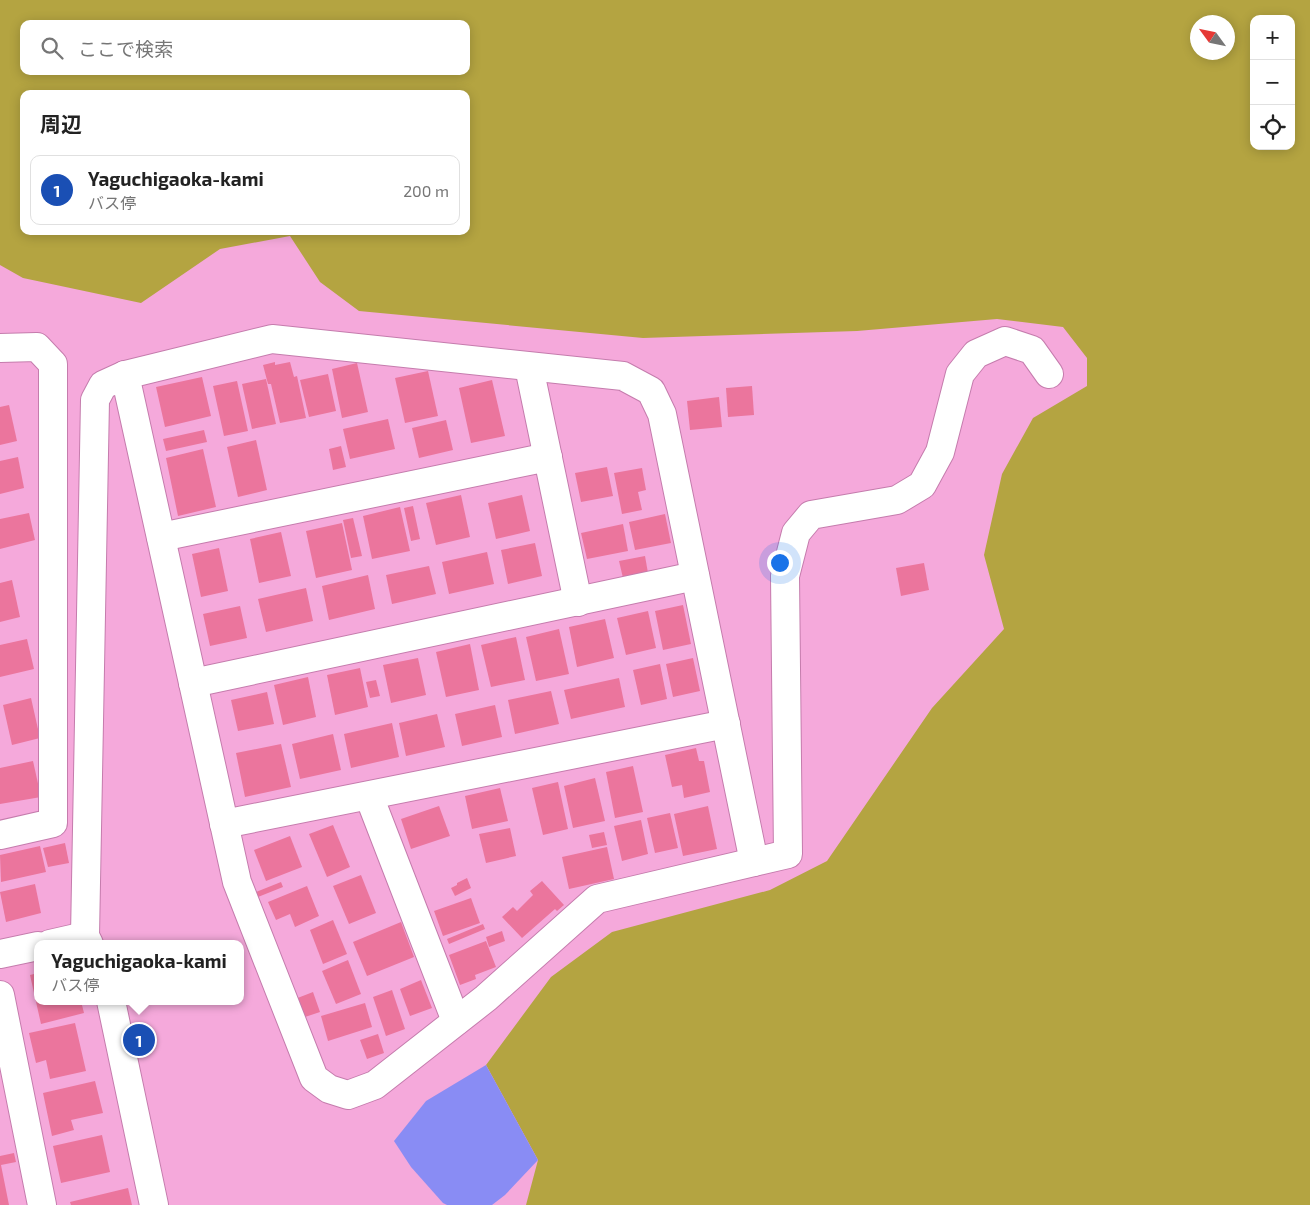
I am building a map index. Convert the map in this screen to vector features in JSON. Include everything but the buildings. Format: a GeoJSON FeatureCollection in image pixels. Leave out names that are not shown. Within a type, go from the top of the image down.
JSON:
{"type":"FeatureCollection","features":[{"type":"Feature","properties":{"kind":"street"},"geometry":{"type":"LineString","coordinates":[[87,940],[95,400],[103,385],[125,375],[272,340],[624,376],[651,391],[662,414],[754,862]]}},
{"type":"Feature","properties":{"kind":"street"},"geometry":{"type":"LineString","coordinates":[[125,375],[237,882],[314,1078],[329,1090],[348,1095],[374,1084],[486,998],[597,899],[788,854],[785,576],[796,533],[811,515],[897,500],[922,485],[940,452],[960,374],[976,354],[1004,341],[1032,350],[1049,374]]}},
{"type":"Feature","properties":{"kind":"street"},"geometry":{"type":"LineString","coordinates":[[0,348],[37,347],[53,364],[53,823],[0,835]]}},
{"type":"Feature","properties":{"kind":"street"},"geometry":{"type":"LineString","coordinates":[[529,367],[578,602]]}},
{"type":"Feature","properties":{"kind":"street"},"geometry":{"type":"LineString","coordinates":[[161,537],[548,457]]}},
{"type":"Feature","properties":{"kind":"street"},"geometry":{"type":"LineString","coordinates":[[193,683],[695,576]]}},
{"type":"Feature","properties":{"kind":"street"},"geometry":{"type":"LineString","coordinates":[[224,824],[726,724]]}},
{"type":"Feature","properties":{"kind":"street"},"geometry":{"type":"LineString","coordinates":[[369,796],[456,1021]]}},
{"type":"Feature","properties":{"kind":"street"},"geometry":{"type":"LineString","coordinates":[[0,954],[34,947]]}},
{"type":"Feature","properties":{"kind":"street"},"geometry":{"type":"LineString","coordinates":[[0,995],[42,1205]]}},
{"type":"Feature","properties":{"kind":"street"},"geometry":{"type":"LineString","coordinates":[[112,1005],[154,1205]]}},
{"type":"Feature","properties":{"kind":"shaded area"},"geometry":{"type":"Polygon","coordinates":[[[0,0],[1310,0],[1310,1205],[526,1205],[538,1160],[486,1065],[551,977],[612,932],[770,890],[827,861],[932,708],[1004,629],[984,555],[1002,474],[1033,418],[1087,386],[1087,358],[1063,327],[997,319],[857,331],[643,338],[359,311],[320,282],[290,236],[220,249],[141,303],[23,278],[0,265],[0,0]]]}},
{"type":"Feature","properties":{"kind":"shaded area"},"geometry":{"type":"Polygon","coordinates":[[[486,1065],[538,1160],[505,1195],[492,1205],[447,1205],[443,1203],[411,1167],[394,1141],[426,1101],[486,1065]]]}},
{"type":"Feature","properties":{"kind":"place","name":"Yaguchigaoka-kami"},"geometry":{"type":"Point","coordinates":[139,1040]}}]}
